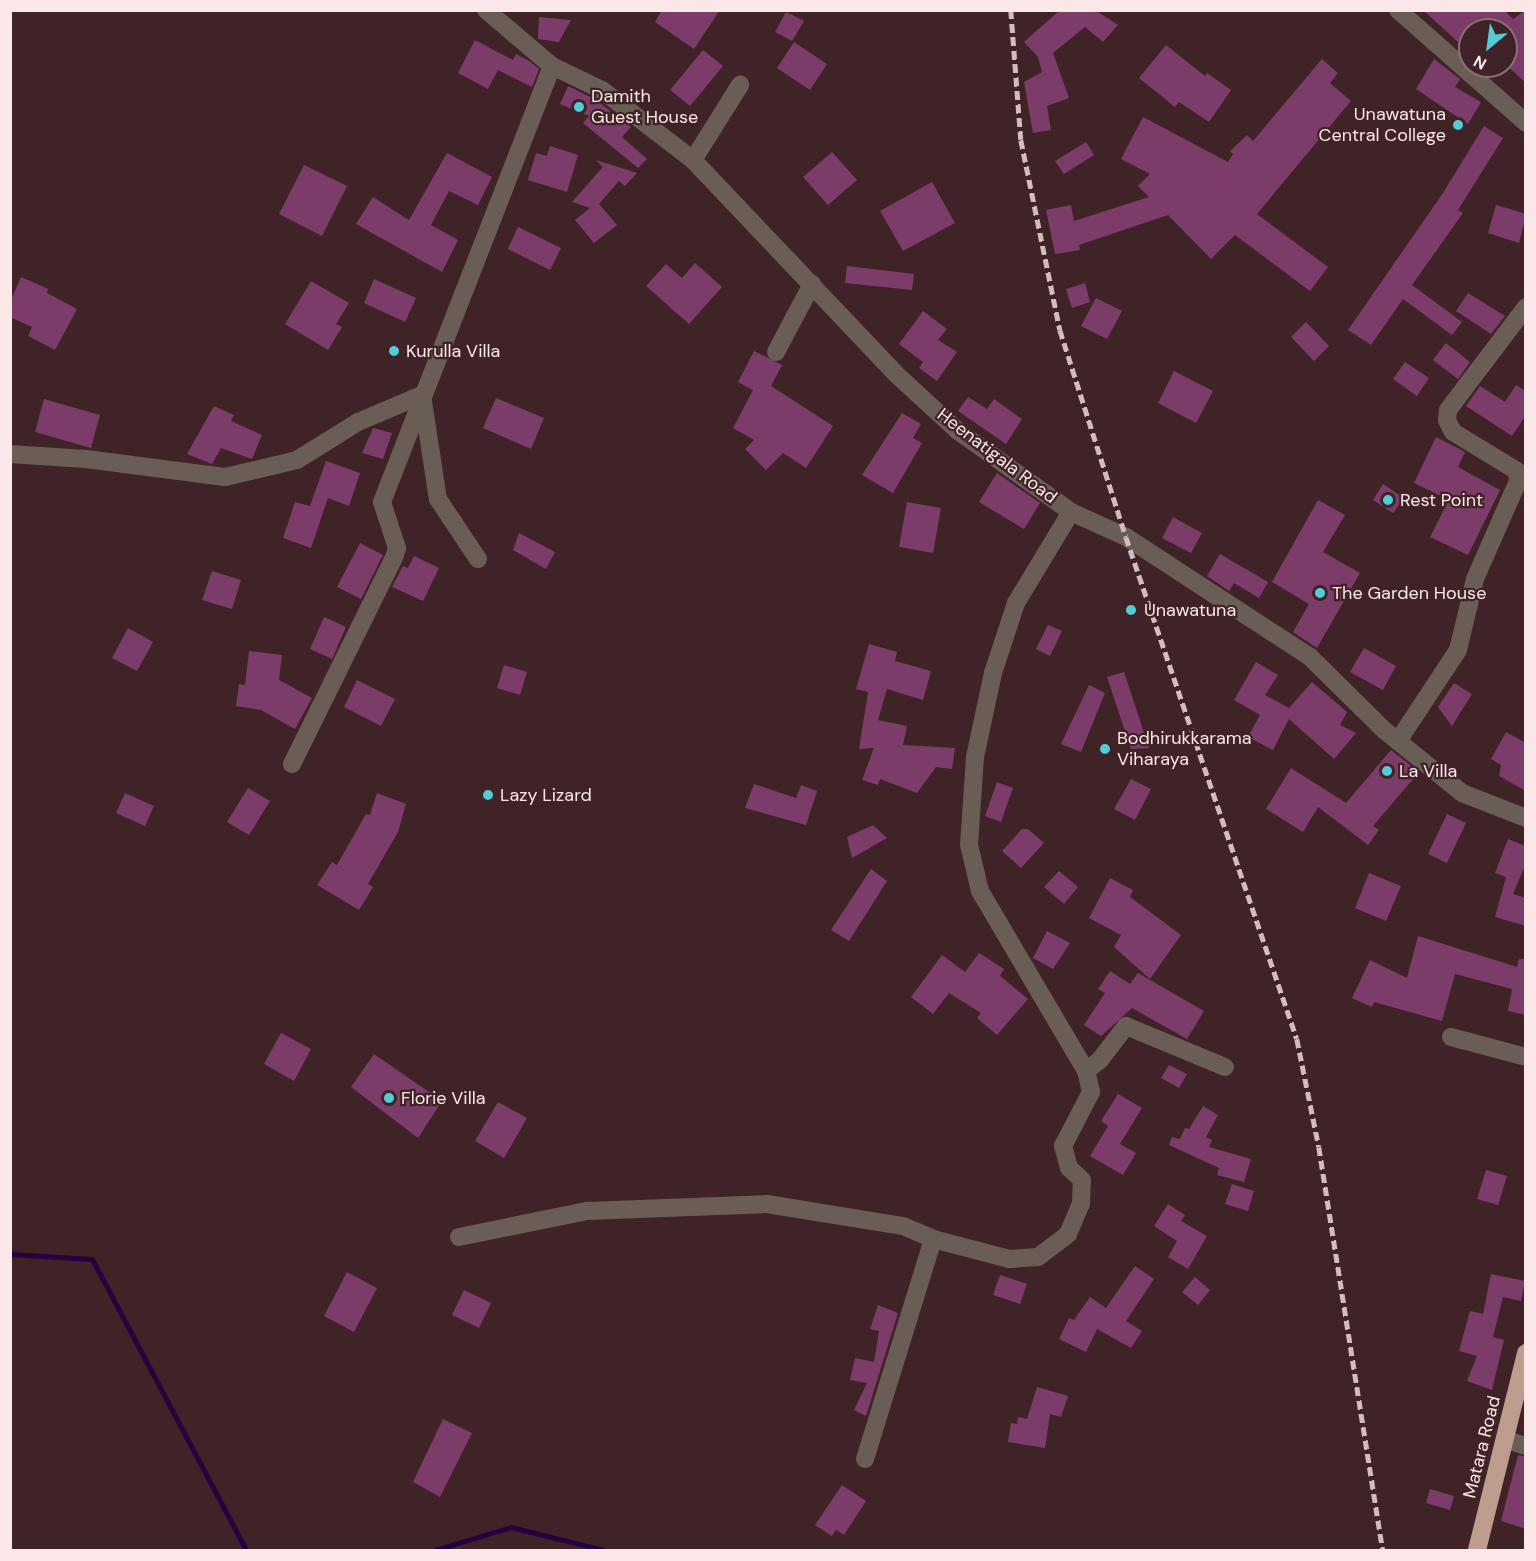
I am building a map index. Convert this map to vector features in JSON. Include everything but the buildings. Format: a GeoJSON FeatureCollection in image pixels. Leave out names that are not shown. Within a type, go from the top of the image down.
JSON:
{"type":"FeatureCollection","features":[{"type":"Feature","properties":{"kind":"highway","name":"Matara Road"},"geometry":{"type":"LineString","coordinates":[[1477,1551],[1507,1440],[1526,1353]]}},
{"type":"Feature","properties":{"kind":"street","name":"Heenatigala Road"},"geometry":{"type":"LineString","coordinates":[[486,10],[552,66],[602,90],[693,160],[897,375],[958,431],[1071,512],[1126,537],[1310,657],[1398,741],[1462,794],[1526,818]]}},
{"type":"Feature","properties":{"kind":"street"},"geometry":{"type":"LineString","coordinates":[[1398,10],[1526,123]]}},
{"type":"Feature","properties":{"kind":"street"},"geometry":{"type":"LineString","coordinates":[[292,764],[394,558],[397,548],[382,502],[552,66]]}},
{"type":"Feature","properties":{"kind":"street"},"geometry":{"type":"LineString","coordinates":[[693,160],[740,85]]}},
{"type":"Feature","properties":{"kind":"street"},"geometry":{"type":"LineString","coordinates":[[776,352],[812,284]]}},
{"type":"Feature","properties":{"kind":"street"},"geometry":{"type":"LineString","coordinates":[[1398,741],[1458,650],[1474,579],[1518,481],[1517,471],[1453,432],[1447,420],[1448,410],[1526,307]]}},
{"type":"Feature","properties":{"kind":"street"},"geometry":{"type":"LineString","coordinates":[[10,454],[86,459],[225,477],[297,460],[358,422],[422,395]]}},
{"type":"Feature","properties":{"kind":"street"},"geometry":{"type":"LineString","coordinates":[[422,395],[438,500],[478,559]]}},
{"type":"Feature","properties":{"kind":"street"},"geometry":{"type":"LineString","coordinates":[[459,1236],[587,1211],[767,1204],[903,1226],[933,1239],[1009,1259],[1038,1257],[1068,1234],[1082,1204],[1082,1180],[1069,1168],[1063,1146],[1090,1092],[1086,1071],[980,891],[969,845],[975,757],[993,673],[1016,603],[1071,512]]}},
{"type":"Feature","properties":{"kind":"street"},"geometry":{"type":"LineString","coordinates":[[1086,1071],[1100,1060],[1126,1026],[1225,1067]]}},
{"type":"Feature","properties":{"kind":"street"},"geometry":{"type":"LineString","coordinates":[[1451,1037],[1526,1057]]}},
{"type":"Feature","properties":{"kind":"street"},"geometry":{"type":"LineString","coordinates":[[865,1459],[933,1239]]}},
{"type":"Feature","properties":{"kind":"street"},"geometry":{"type":"LineString","coordinates":[[1507,1440],[1526,1446]]}},
{"type":"Feature","properties":{"kind":"waterway"},"geometry":{"type":"LineString","coordinates":[[10,1254],[92,1259],[246,1550]]}},
{"type":"Feature","properties":{"kind":"waterway"},"geometry":{"type":"LineString","coordinates":[[435,1550],[511,1527],[604,1550]]}},
{"type":"Feature","properties":{"kind":"railway"},"geometry":{"type":"LineString","coordinates":[[1011,10],[1021,140],[1060,330],[1126,537],[1297,1039],[1319,1147],[1383,1550]]}},
{"type":"Feature","properties":{"kind":"place","name":"Damith Guest House"},"geometry":{"type":"Point","coordinates":[579,107]}},
{"type":"Feature","properties":{"kind":"place","name":"Unawatuna Central College"},"geometry":{"type":"Point","coordinates":[1458,125]}},
{"type":"Feature","properties":{"kind":"place","name":"Kurulla Villa"},"geometry":{"type":"Point","coordinates":[394,351]}},
{"type":"Feature","properties":{"kind":"place","name":"Rest Point"},"geometry":{"type":"Point","coordinates":[1388,500]}},
{"type":"Feature","properties":{"kind":"place","name":"The Garden House"},"geometry":{"type":"Point","coordinates":[1320,593]}},
{"type":"Feature","properties":{"kind":"place","name":"Unawatuna"},"geometry":{"type":"Point","coordinates":[1131,610]}},
{"type":"Feature","properties":{"kind":"place","name":"Bodhirukkarama Viharaya"},"geometry":{"type":"Point","coordinates":[1105,749]}},
{"type":"Feature","properties":{"kind":"place","name":"La Villa"},"geometry":{"type":"Point","coordinates":[1387,771]}},
{"type":"Feature","properties":{"kind":"place","name":"Lazy Lizard"},"geometry":{"type":"Point","coordinates":[488,795]}},
{"type":"Feature","properties":{"kind":"place","name":"Florie Villa"},"geometry":{"type":"Point","coordinates":[389,1098]}}]}
